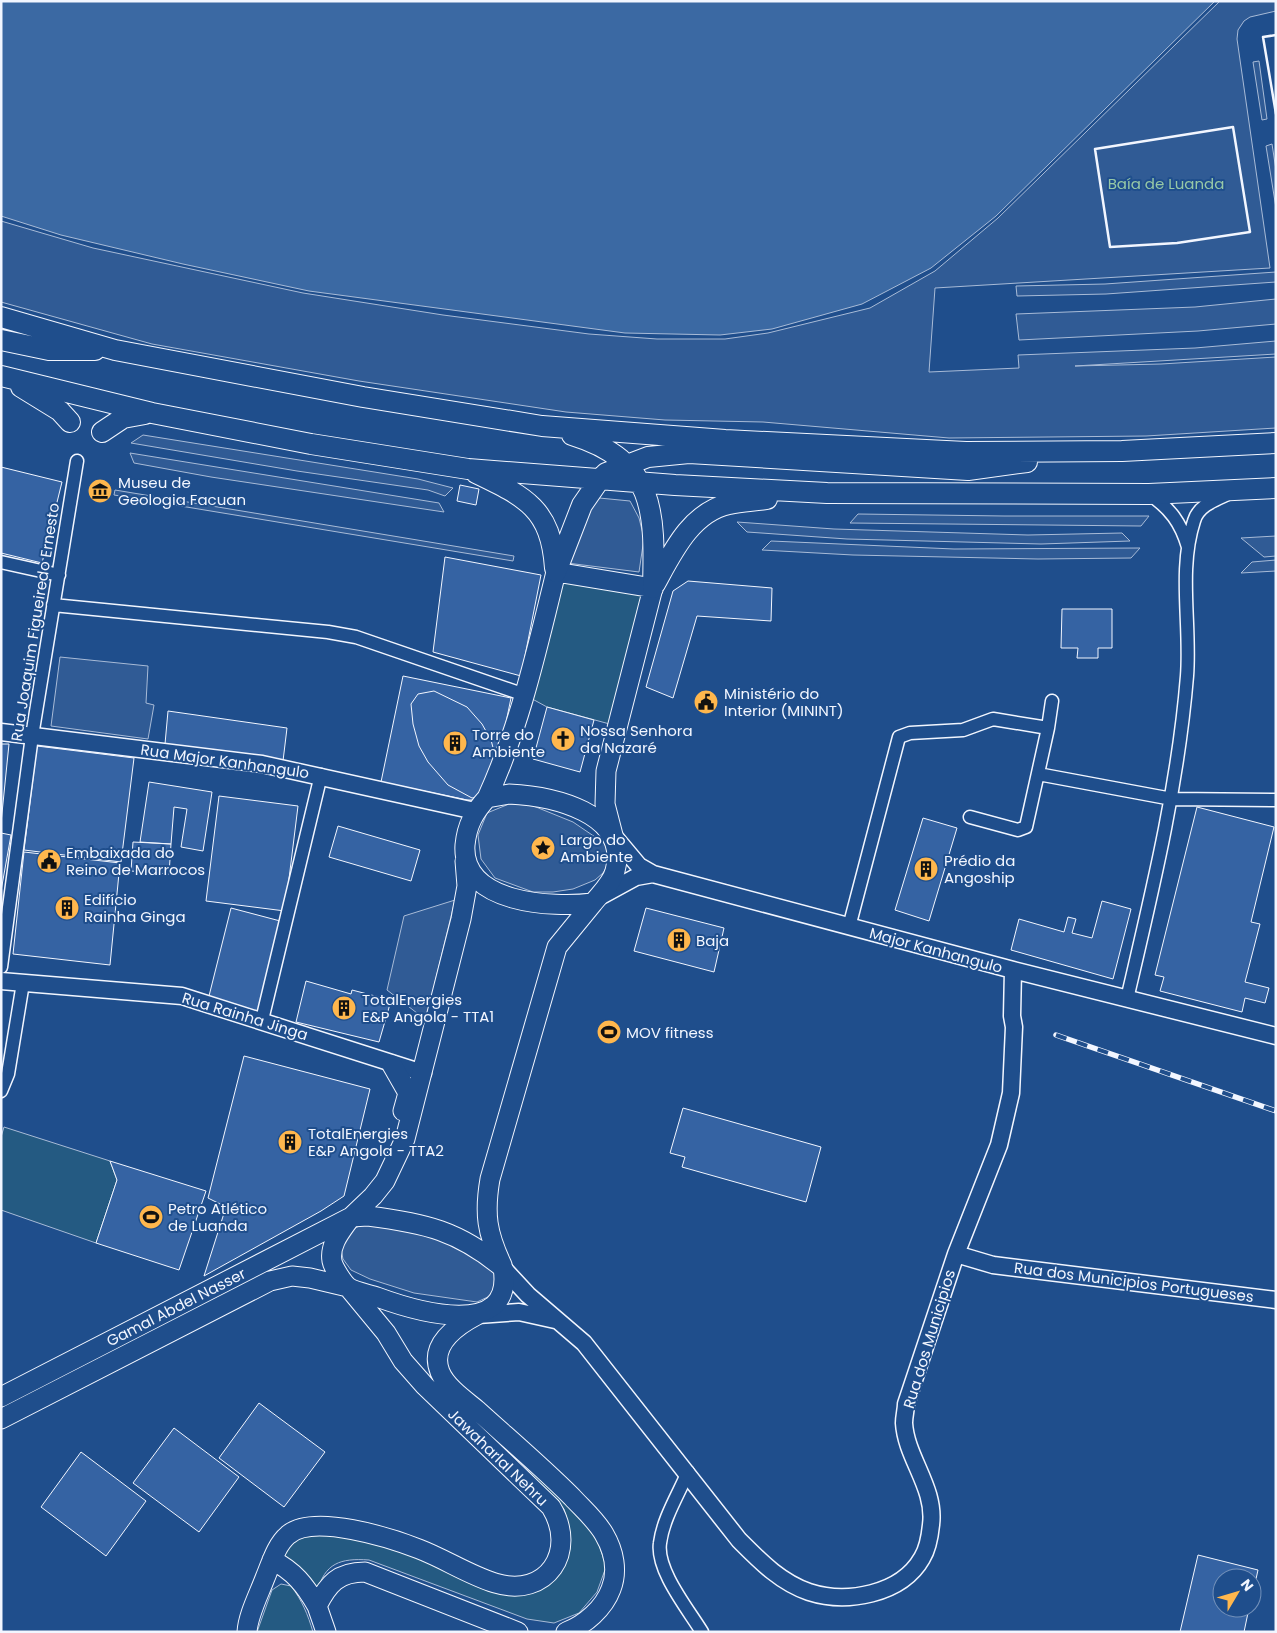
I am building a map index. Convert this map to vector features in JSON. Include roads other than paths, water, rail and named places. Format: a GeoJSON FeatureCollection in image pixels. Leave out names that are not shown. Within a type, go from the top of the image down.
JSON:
{"type":"FeatureCollection","features":[{"type":"Feature","properties":{"kind":"main road"},"geometry":{"type":"LineString","coordinates":[[1,317],[115,350],[363,397],[542,426],[897,450],[966,452],[1122,451],[1276,443]]}},
{"type":"Feature","properties":{"kind":"main road"},"geometry":{"type":"LineString","coordinates":[[1,340],[49,350],[115,350]]}},
{"type":"Feature","properties":{"kind":"main road"},"geometry":{"type":"LineString","coordinates":[[3,376],[152,413],[311,444],[468,469],[600,478],[641,483],[827,493],[1149,494],[1276,488]]}},
{"type":"Feature","properties":{"kind":"main road"},"geometry":{"type":"LineString","coordinates":[[3,376],[60,411],[70,422]]}},
{"type":"Feature","properties":{"kind":"main road"},"geometry":{"type":"LineString","coordinates":[[102,432],[123,418],[152,413]]}},
{"type":"Feature","properties":{"kind":"main road"},"geometry":{"type":"LineString","coordinates":[[503,1268],[487,1227],[486,1202],[490,1179],[557,947],[607,886],[615,871],[616,854],[605,804],[606,771],[653,588],[654,523],[650,504],[641,483],[609,451],[584,439],[542,426]]}},
{"type":"Feature","properties":{"kind":"main road"},"geometry":{"type":"LineString","coordinates":[[351,1217],[373,1196],[394,1166],[405,1139],[461,919],[466,886],[466,836],[497,775],[525,695],[556,572],[582,505],[600,478],[625,465],[648,457],[689,453],[968,470],[1122,451]]}},
{"type":"Feature","properties":{"kind":"main road"},"geometry":{"type":"LineString","coordinates":[[468,469],[525,500],[545,521],[554,550],[556,572]]}},
{"type":"Feature","properties":{"kind":"main road"},"geometry":{"type":"LineString","coordinates":[[653,588],[689,529],[710,510],[728,504],[827,493]]}},
{"type":"Feature","properties":{"kind":"main road"},"geometry":{"type":"LineString","coordinates":[[556,572],[653,588]]}},
{"type":"Feature","properties":{"kind":"main road"},"geometry":{"type":"LineString","coordinates":[[481,804],[509,794],[535,795],[563,802],[584,812],[600,822],[613,835]]}},
{"type":"Feature","properties":{"kind":"main road"},"geometry":{"type":"LineString","coordinates":[[465,861],[481,883],[492,891],[542,904],[570,906],[593,903]]}},
{"type":"Feature","properties":{"kind":"main road"},"geometry":{"type":"LineString","coordinates":[[253,1268],[300,1232],[342,1209],[374,1182],[396,1135],[408,1093],[392,1065]]}},
{"type":"Feature","properties":{"kind":"main road"},"geometry":{"type":"LineString","coordinates":[[351,1217],[389,1218],[433,1227],[458,1236],[482,1250],[503,1268]]}},
{"type":"Feature","properties":{"kind":"main road","name":"Jawaharlal Nehru"},"geometry":{"type":"LineString","coordinates":[[247,1632],[272,1560],[287,1535],[303,1527],[318,1526],[364,1532],[394,1540],[421,1549],[496,1584],[515,1586],[529,1584],[549,1572],[561,1552],[561,1528],[551,1507],[425,1386],[403,1361],[386,1333],[348,1287],[332,1263],[332,1247],[351,1217]]}},
{"type":"Feature","properties":{"kind":"main road","name":"Gamal Abdel Nasser"},"geometry":{"type":"LineString","coordinates":[[1,1397],[351,1217]]}},
{"type":"Feature","properties":{"kind":"main road","name":"Jawaharlal Nehru"},"geometry":{"type":"LineString","coordinates":[[503,1268],[506,1282],[502,1298],[493,1308],[465,1321],[443,1340],[438,1352],[440,1373],[456,1392],[557,1482],[589,1514],[604,1535],[613,1555],[616,1577],[609,1594],[594,1614],[577,1628],[566,1632]]}},
{"type":"Feature","properties":{"kind":"main road","name":"Gamal Abdel Nasser"},"geometry":{"type":"LineString","coordinates":[[1,1419],[270,1281],[292,1276],[310,1278],[348,1287],[405,1308],[477,1315]]}},
{"type":"Feature","properties":{"kind":"main road"},"geometry":{"type":"LineString","coordinates":[[272,1560],[293,1573],[304,1583],[318,1606],[326,1632]]}},
{"type":"Feature","properties":{"kind":"main road"},"geometry":{"type":"LineString","coordinates":[[318,1606],[324,1593],[335,1579],[352,1572],[364,1572],[518,1632]]}},
{"type":"Feature","properties":{"kind":"street","name":"Rua Joaquim Figueiredo Ernesto"},"geometry":{"type":"LineString","coordinates":[[1,967],[32,736],[77,461]]}},
{"type":"Feature","properties":{"kind":"street"},"geometry":{"type":"LineString","coordinates":[[1128,999],[1172,800],[1187,674],[1189,551],[1194,519],[1198,512],[1208,503],[1235,491]]}},
{"type":"Feature","properties":{"kind":"street"},"geometry":{"type":"LineString","coordinates":[[1149,494],[1164,504],[1174,515],[1180,525],[1189,551]]}},
{"type":"Feature","properties":{"kind":"street"},"geometry":{"type":"LineString","coordinates":[[1,562],[58,575]]}},
{"type":"Feature","properties":{"kind":"street"},"geometry":{"type":"LineString","coordinates":[[54,605],[328,632],[356,638],[525,695]]}},
{"type":"Feature","properties":{"kind":"street"},"geometry":{"type":"LineString","coordinates":[[970,817],[1022,830],[1026,827],[1048,728],[1052,700]]}},
{"type":"Feature","properties":{"kind":"street"},"geometry":{"type":"LineString","coordinates":[[849,927],[899,736],[910,733],[962,730],[993,719],[1048,728]]}},
{"type":"Feature","properties":{"kind":"street","name":"Rua Major Kanhangulo"},"geometry":{"type":"LineString","coordinates":[[1,732],[262,764],[481,804]]}},
{"type":"Feature","properties":{"kind":"street"},"geometry":{"type":"LineString","coordinates":[[1038,774],[1172,800],[1276,800]]}},
{"type":"Feature","properties":{"kind":"street"},"geometry":{"type":"LineString","coordinates":[[262,1020],[320,775]]}},
{"type":"Feature","properties":{"kind":"street","name":"Major Kanhangulo"},"geometry":{"type":"LineString","coordinates":[[613,835],[639,866],[653,874],[1013,970],[1276,1036]]}},
{"type":"Feature","properties":{"kind":"street"},"geometry":{"type":"LineString","coordinates":[[593,903],[621,883],[636,877],[653,874]]}},
{"type":"Feature","properties":{"kind":"street","name":"Rua dos Municipios"},"geometry":{"type":"LineString","coordinates":[[503,1268],[528,1295],[584,1343],[688,1472],[739,1540],[765,1567],[786,1581],[810,1592],[853,1597],[868,1594],[897,1583],[911,1572],[922,1558],[931,1524],[930,1504],[904,1423],[906,1404],[956,1254],[999,1145],[1011,1093],[1014,1036],[1013,970]]}},
{"type":"Feature","properties":{"kind":"street","name":"Rua Rainha Jinga"},"geometry":{"type":"LineString","coordinates":[[1,981],[182,996],[262,1020],[392,1065],[423,1073]]}},
{"type":"Feature","properties":{"kind":"street"},"geometry":{"type":"LineString","coordinates":[[1,1091],[8,1074],[23,983]]}},
{"type":"Feature","properties":{"kind":"street","name":"Rua dos Municipios Portugueses"},"geometry":{"type":"LineString","coordinates":[[956,1254],[992,1265],[1276,1300]]}},
{"type":"Feature","properties":{"kind":"street"},"geometry":{"type":"LineString","coordinates":[[477,1315],[519,1312],[543,1317],[562,1324]]}},
{"type":"Feature","properties":{"kind":"street"},"geometry":{"type":"LineString","coordinates":[[688,1472],[663,1528],[659,1545],[661,1561],[669,1579],[702,1632]]}},
{"type":"Feature","properties":{"kind":"railway"},"geometry":{"type":"LineString","coordinates":[[1056,1035],[1276,1111]]}},
{"type":"Feature","properties":{"kind":"place","name":"Museu de Geologia Facuan"},"geometry":{"type":"Point","coordinates":[100,491]}},
{"type":"Feature","properties":{"kind":"place","name":"Ministério do Interior (MININT)"},"geometry":{"type":"Point","coordinates":[706,702]}},
{"type":"Feature","properties":{"kind":"place","name":"Nossa Senhora da Nazaré"},"geometry":{"type":"Point","coordinates":[563,739]}},
{"type":"Feature","properties":{"kind":"place","name":"Torre do Ambiente"},"geometry":{"type":"Point","coordinates":[455,743]}},
{"type":"Feature","properties":{"kind":"place","name":"Largo do Ambiente"},"geometry":{"type":"Point","coordinates":[543,848]}},
{"type":"Feature","properties":{"kind":"place","name":"Embaixada do Reino de Marrocos"},"geometry":{"type":"Point","coordinates":[49,861]}},
{"type":"Feature","properties":{"kind":"place","name":"Prédio da Angoship"},"geometry":{"type":"Point","coordinates":[926,869]}},
{"type":"Feature","properties":{"kind":"place","name":"Edifício Rainha Ginga"},"geometry":{"type":"Point","coordinates":[67,908]}},
{"type":"Feature","properties":{"kind":"place","name":"Baja"},"geometry":{"type":"Point","coordinates":[679,940]}},
{"type":"Feature","properties":{"kind":"place","name":"TotalEnergies E&P Angola - TTA1"},"geometry":{"type":"Point","coordinates":[344,1008]}},
{"type":"Feature","properties":{"kind":"place","name":"MOV fitness"},"geometry":{"type":"Point","coordinates":[609,1032]}},
{"type":"Feature","properties":{"kind":"place","name":"TotalEnergies E&P Angola - TTA2"},"geometry":{"type":"Point","coordinates":[290,1142]}},
{"type":"Feature","properties":{"kind":"place","name":"Petro Atlético de Luanda"},"geometry":{"type":"Point","coordinates":[151,1217]}},
{"type":"Feature","properties":{"kind":"park label","name":"Baía de Luanda"},"geometry":{"type":"Point","coordinates":[1166,183]}}]}
